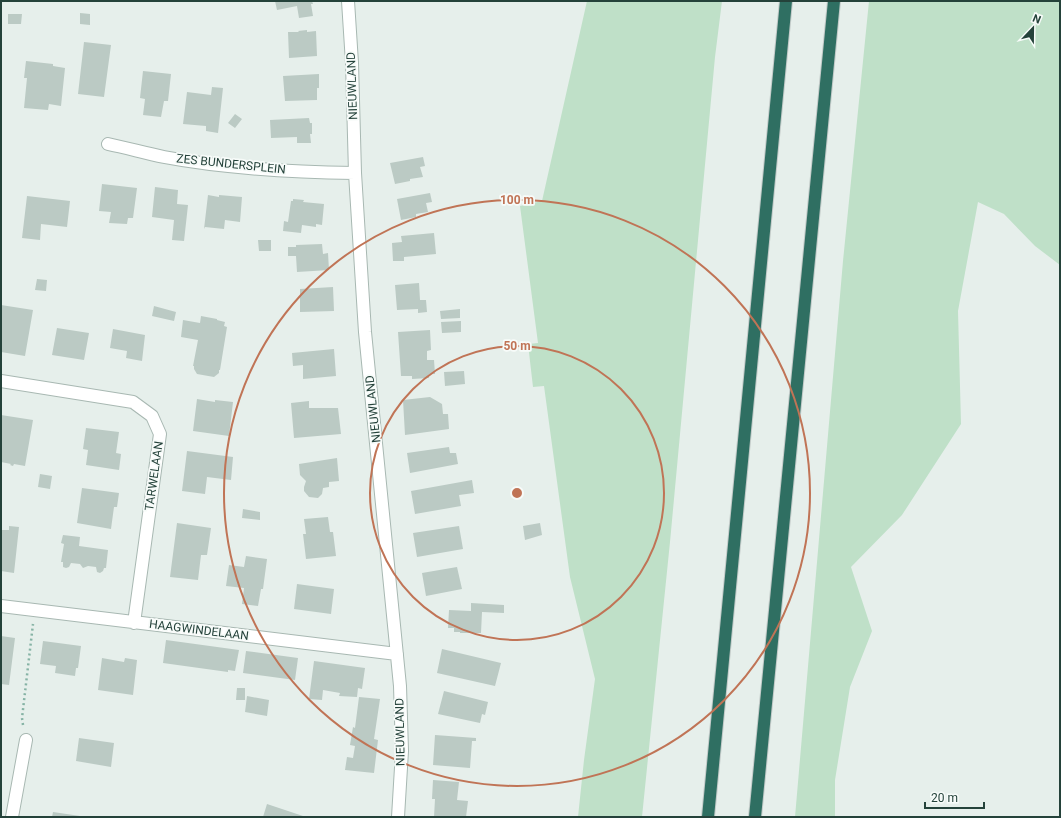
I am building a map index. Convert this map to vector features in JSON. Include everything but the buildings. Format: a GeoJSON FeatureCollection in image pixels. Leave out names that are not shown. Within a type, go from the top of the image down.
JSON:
{"type":"FeatureCollection","features":[{"type":"Feature","properties":{"kind":"highway"},"geometry":{"type":"LineString","coordinates":[[708,817],[786,1]]}},
{"type":"Feature","properties":{"kind":"highway"},"geometry":{"type":"LineString","coordinates":[[755,817],[834,1]]}},
{"type":"Feature","properties":{"kind":"street","name":"NIEUWLAND"},"geometry":{"type":"LineString","coordinates":[[348,1],[352,63],[355,173],[365,332],[400,686],[402,751],[398,817]]}},
{"type":"Feature","properties":{"kind":"street","name":"ZES BUNDERSPLEIN"},"geometry":{"type":"LineString","coordinates":[[108,144],[165,157],[240,168],[355,173]]}},
{"type":"Feature","properties":{"kind":"street","name":"TARWELAAN"},"geometry":{"type":"LineString","coordinates":[[1,381],[133,402],[152,416],[160,434],[134,623]]}},
{"type":"Feature","properties":{"kind":"street","name":"HAAGWINDELAAN"},"geometry":{"type":"LineString","coordinates":[[1,606],[397,654]]}},
{"type":"Feature","properties":{"kind":"street"},"geometry":{"type":"LineString","coordinates":[[12,817],[26,740]]}},
{"type":"Feature","properties":{"kind":"path"},"geometry":{"type":"LineString","coordinates":[[26,740],[22,718],[34,610]]}},
{"type":"Feature","properties":{"kind":"green space"},"geometry":{"type":"Polygon","coordinates":[[[587,1],[722,1],[715,57],[670,542],[642,817],[578,817],[595,679],[570,577],[544,386],[533,387],[528,344],[538,343],[520,206],[542,201],[587,1]]]}},
{"type":"Feature","properties":{"kind":"green space"},"geometry":{"type":"Polygon","coordinates":[[[869,1],[1060,1],[1060,265],[1035,246],[1004,214],[978,202],[958,311],[961,424],[902,515],[851,567],[872,631],[850,687],[835,780],[835,817],[795,817],[843,261],[869,1]]]}}]}
